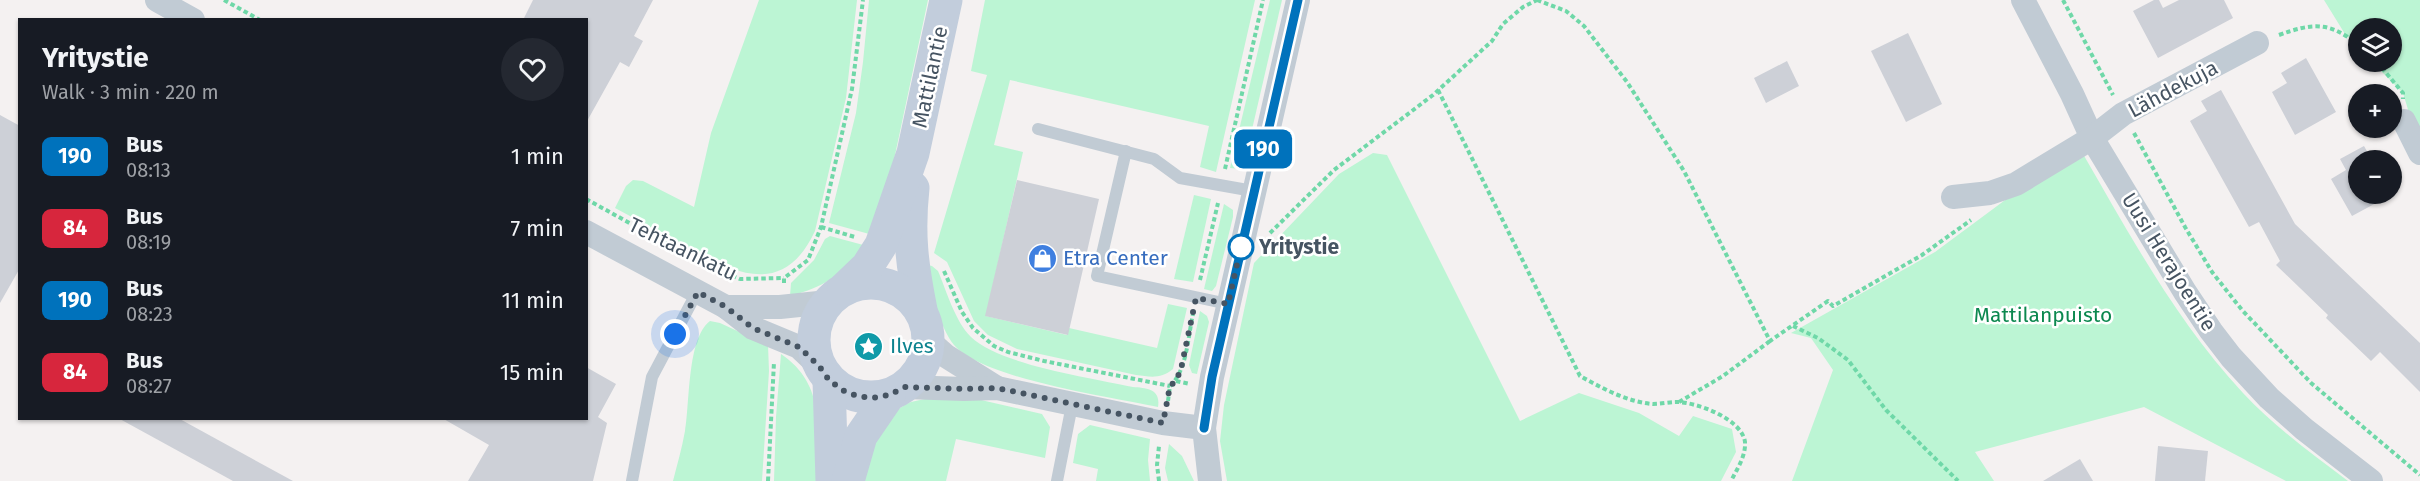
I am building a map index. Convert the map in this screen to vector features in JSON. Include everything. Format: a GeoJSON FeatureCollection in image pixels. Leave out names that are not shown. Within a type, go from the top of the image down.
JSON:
{"type":"FeatureCollection","features":[{"type":"Feature","properties":{"kind":"street"},"geometry":{"type":"LineString","coordinates":[[157,0],[189,18]]}},
{"type":"Feature","properties":{"kind":"street","name":"Mattilantie"},"geometry":{"type":"LineString","coordinates":[[836,296],[867,267],[895,248],[946,0]]}},
{"type":"Feature","properties":{"kind":"street"},"geometry":{"type":"LineString","coordinates":[[1210,481],[1204,428],[1212,377],[1298,0]]}},
{"type":"Feature","properties":{"kind":"street","name":"Uusi Herajoentie"},"geometry":{"type":"LineString","coordinates":[[2023,0],[2092,138],[2185,292],[2231,357],[2270,398],[2304,429],[2371,481]]}},
{"type":"Feature","properties":{"kind":"street","name":"Lähdekuja"},"geometry":{"type":"LineString","coordinates":[[1953,196],[1990,193],[2016,184],[2092,138],[2123,114],[2257,43]]}},
{"type":"Feature","properties":{"kind":"street"},"geometry":{"type":"LineString","coordinates":[[2404,121],[2420,153]]}},
{"type":"Feature","properties":{"kind":"street","name":"Tehtaankatu"},"geometry":{"type":"LineString","coordinates":[[588,233],[726,307],[753,328],[799,347],[824,373]]}},
{"type":"Feature","properties":{"kind":"street"},"geometry":{"type":"LineString","coordinates":[[848,481],[861,436],[897,391],[917,375],[926,359],[929,341],[927,325],[895,248]]}},
{"type":"Feature","properties":{"kind":"street"},"geometry":{"type":"LineString","coordinates":[[832,481],[824,373],[814,350],[814,332],[819,316],[836,296],[862,283],[881,283],[897,288],[921,310]]}},
{"type":"Feature","properties":{"kind":"street","name":"Tehtaankatu"},"geometry":{"type":"LineString","coordinates":[[726,307],[780,307],[836,296]]}},
{"type":"Feature","properties":{"kind":"street"},"geometry":{"type":"LineString","coordinates":[[929,341],[946,356],[997,388]]}},
{"type":"Feature","properties":{"kind":"street"},"geometry":{"type":"LineString","coordinates":[[824,373],[842,390],[857,396],[873,398],[897,391],[997,388],[1163,423],[1204,428]]}},
{"type":"Feature","properties":{"kind":"lane"},"geometry":{"type":"LineString","coordinates":[[1038,129],[1154,159],[1180,178],[1253,192]]}},
{"type":"Feature","properties":{"kind":"lane"},"geometry":{"type":"LineString","coordinates":[[1126,151],[1097,276],[1228,304]]}},
{"type":"Feature","properties":{"kind":"lane"},"geometry":{"type":"LineString","coordinates":[[632,481],[652,377],[698,292]]}},
{"type":"Feature","properties":{"kind":"lane"},"geometry":{"type":"LineString","coordinates":[[1057,481],[1072,405]]}},
{"type":"Feature","properties":{"kind":"path"},"geometry":{"type":"LineString","coordinates":[[224,0],[256,18]]}},
{"type":"Feature","properties":{"kind":"path"},"geometry":{"type":"LineString","coordinates":[[780,307],[784,278],[808,260],[821,227],[852,89],[863,0]]}},
{"type":"Feature","properties":{"kind":"path"},"geometry":{"type":"LineString","coordinates":[[1159,481],[1157,465],[1170,386],[1176,381],[1181,369],[1263,0]]}},
{"type":"Feature","properties":{"kind":"path"},"geometry":{"type":"LineString","coordinates":[[1265,238],[1296,210],[1334,170],[1438,90],[1492,41],[1503,24],[1523,7],[1537,0],[1566,11],[1584,26],[1627,81],[1684,171],[1770,341]]}},
{"type":"Feature","properties":{"kind":"path"},"geometry":{"type":"LineString","coordinates":[[2063,0],[2123,114],[2212,272],[2242,310],[2311,383],[2420,475]]}},
{"type":"Feature","properties":{"kind":"path"},"geometry":{"type":"LineString","coordinates":[[2257,43],[2293,30],[2330,27],[2348,37]]}},
{"type":"Feature","properties":{"kind":"path"},"geometry":{"type":"LineString","coordinates":[[2385,72],[2403,93],[2404,121]]}},
{"type":"Feature","properties":{"kind":"path"},"geometry":{"type":"LineString","coordinates":[[1438,90],[1580,376],[1607,392],[1652,404],[1679,402],[1704,407],[1726,418],[1741,431],[1745,442],[1744,456],[1731,481]]}},
{"type":"Feature","properties":{"kind":"path","name":"Tehtaankatu"},"geometry":{"type":"LineString","coordinates":[[588,200],[704,264],[740,279],[784,278]]}},
{"type":"Feature","properties":{"kind":"path"},"geometry":{"type":"LineString","coordinates":[[1679,402],[1722,376],[1828,302],[1833,306],[1922,255],[1979,214]]}},
{"type":"Feature","properties":{"kind":"path"},"geometry":{"type":"LineString","coordinates":[[821,227],[928,257],[938,262],[945,271],[962,312],[973,328],[994,346],[1044,361],[1170,386]]}},
{"type":"Feature","properties":{"kind":"path"},"geometry":{"type":"LineString","coordinates":[[1793,326],[1818,338],[1848,360],[1886,410],[1958,481]]}},
{"type":"Feature","properties":{"kind":"path"},"geometry":{"type":"LineString","coordinates":[[768,481],[776,337]]}},
{"type":"Feature","properties":{"kind":"green space"},"geometry":{"type":"Polygon","coordinates":[[[759,0],[857,0],[846,98],[815,231],[802,252],[788,266],[773,273],[757,274],[721,265],[615,208],[626,186],[633,180],[643,181],[694,207],[711,133],[759,0]]]}},
{"type":"Feature","properties":{"kind":"green space"},"geometry":{"type":"Polygon","coordinates":[[[869,0],[928,0],[882,216],[873,235],[829,223],[856,113],[869,0]]]}},
{"type":"Feature","properties":{"kind":"green space"},"geometry":{"type":"Polygon","coordinates":[[[985,0],[1255,0],[1216,172],[1200,167],[1209,126],[1010,80],[994,145],[1023,152],[986,316],[1067,335],[1069,328],[1157,348],[1168,304],[1187,308],[1173,369],[1160,376],[1136,375],[1017,349],[988,335],[974,321],[947,262],[934,253],[987,75],[971,71],[985,0]]]}},
{"type":"Feature","properties":{"kind":"green space"},"geometry":{"type":"Polygon","coordinates":[[[1270,0],[1282,0],[1244,164],[1240,169],[1230,168],[1270,0]]]}},
{"type":"Feature","properties":{"kind":"green space"},"geometry":{"type":"Polygon","coordinates":[[[2324,0],[2420,0],[2420,149],[2402,92],[2402,84],[2394,84],[2382,72],[2402,72],[2402,18],[2348,18],[2348,37],[2324,0]]]}},
{"type":"Feature","properties":{"kind":"green space"},"geometry":{"type":"Polygon","coordinates":[[[1373,153],[1387,155],[1520,421],[1579,393],[1639,413],[1679,436],[1693,416],[1732,429],[1736,452],[1721,481],[1227,481],[1220,441],[1224,405],[1254,263],[1339,174],[1373,153]]]}},
{"type":"Feature","properties":{"kind":"green space","name":"Mattilanpuisto"},"geometry":{"type":"Polygon","coordinates":[[[2083,154],[2156,278],[2219,366],[2267,417],[2348,481],[2286,481],[2144,407],[1975,452],[1994,481],[1792,481],[1833,370],[1811,338],[1791,333],[1935,252],[2020,189],[2083,154]]]}},
{"type":"Feature","properties":{"kind":"green space"},"geometry":{"type":"Polygon","coordinates":[[[1194,195],[1211,199],[1193,282],[1174,279],[1194,195]]]}},
{"type":"Feature","properties":{"kind":"green space"},"geometry":{"type":"Polygon","coordinates":[[[1224,204],[1233,210],[1233,217],[1216,286],[1212,291],[1204,289],[1224,204]]]}},
{"type":"Feature","properties":{"kind":"green space"},"geometry":{"type":"Polygon","coordinates":[[[830,236],[867,246],[833,278],[815,288],[790,296],[791,283],[814,260],[825,239],[830,236]]]}},
{"type":"Feature","properties":{"kind":"green space"},"geometry":{"type":"Polygon","coordinates":[[[923,264],[932,266],[938,271],[960,323],[971,337],[985,347],[1024,363],[1071,375],[1148,389],[1157,396],[1158,407],[1049,385],[992,368],[969,357],[954,345],[944,328],[923,264]]]}},
{"type":"Feature","properties":{"kind":"green space"},"geometry":{"type":"Polygon","coordinates":[[[1200,311],[1207,316],[1209,322],[1197,374],[1192,373],[1189,365],[1200,311]]]}},
{"type":"Feature","properties":{"kind":"green space"},"geometry":{"type":"Polygon","coordinates":[[[710,321],[720,323],[768,345],[769,371],[762,481],[673,481],[685,431],[693,356],[697,342],[710,321]]]}},
{"type":"Feature","properties":{"kind":"green space"},"geometry":{"type":"Polygon","coordinates":[[[781,354],[796,366],[813,395],[818,427],[819,481],[774,481],[781,354]]]}},
{"type":"Feature","properties":{"kind":"green space"},"geometry":{"type":"Polygon","coordinates":[[[934,397],[968,397],[1042,414],[1050,427],[1045,458],[956,439],[946,481],[864,481],[878,436],[892,415],[911,402],[934,397]]]}},
{"type":"Feature","properties":{"kind":"green space"},"geometry":{"type":"Polygon","coordinates":[[[1090,425],[1150,439],[1148,460],[1150,481],[1096,481],[1098,469],[1073,463],[1078,434],[1090,425]]]}},
{"type":"Feature","properties":{"kind":"green space"},"geometry":{"type":"Polygon","coordinates":[[[1169,444],[1182,456],[1194,481],[1168,481],[1165,468],[1169,444]]]}},
{"type":"Feature","properties":{"kind":"building"},"geometry":{"type":"Polygon","coordinates":[[[533,0],[653,0],[634,36],[643,41],[629,67],[620,62],[588,119],[588,18],[524,18],[533,0]]]}},
{"type":"Feature","properties":{"kind":"building"},"geometry":{"type":"Polygon","coordinates":[[[2154,0],[2159,0],[2163,8],[2179,0],[2224,0],[2233,18],[2158,58],[2133,11],[2154,0]]]}},
{"type":"Feature","properties":{"kind":"building"},"geometry":{"type":"Polygon","coordinates":[[[1908,33],[1942,104],[1906,122],[1871,51],[1908,33]]]}},
{"type":"Feature","properties":{"kind":"building"},"geometry":{"type":"Polygon","coordinates":[[[2306,58],[2336,112],[2295,135],[2272,92],[2287,83],[2281,73],[2306,58]]]}},
{"type":"Feature","properties":{"kind":"building"},"geometry":{"type":"Polygon","coordinates":[[[1787,61],[1799,86],[1766,103],[1754,78],[1787,61]]]}},
{"type":"Feature","properties":{"kind":"building"},"geometry":{"type":"Polygon","coordinates":[[[2221,90],[2295,224],[2420,343],[2420,392],[2380,352],[2371,361],[2326,318],[2328,315],[2276,265],[2280,261],[2259,222],[2249,227],[2190,121],[2207,111],[2201,101],[2221,90]]]}},
{"type":"Feature","properties":{"kind":"building"},"geometry":{"type":"Polygon","coordinates":[[[0,115],[18,125],[18,272],[0,303],[0,115]]]}},
{"type":"Feature","properties":{"kind":"building"},"geometry":{"type":"Polygon","coordinates":[[[2348,155],[2348,204],[2374,204],[2352,216],[2331,179],[2346,170],[2340,159],[2348,155]]]}},
{"type":"Feature","properties":{"kind":"building","name":"Etra Center"},"geometry":{"type":"Polygon","coordinates":[[[1017,180],[1099,199],[1068,335],[985,316],[1017,180]]]}},
{"type":"Feature","properties":{"kind":"building"},"geometry":{"type":"Polygon","coordinates":[[[588,368],[616,384],[598,417],[607,423],[593,481],[468,481],[489,445],[445,420],[588,420],[588,368]]]}},
{"type":"Feature","properties":{"kind":"building"},"geometry":{"type":"Polygon","coordinates":[[[122,420],[182,420],[293,481],[233,481],[122,420]]]}},
{"type":"Feature","properties":{"kind":"building"},"geometry":{"type":"Polygon","coordinates":[[[2158,446],[2208,451],[2205,481],[2155,481],[2158,446]]]}},
{"type":"Feature","properties":{"kind":"building"},"geometry":{"type":"Polygon","coordinates":[[[2080,459],[2093,481],[2043,481],[2080,459]]]}},
{"type":"Feature","properties":{"kind":"bus line","name":"190"},"geometry":{"type":"LineString","coordinates":[[1204,428],[1212,377],[1298,0]]}},
{"type":"Feature","properties":{"kind":"place","name":"Yritystie"},"geometry":{"type":"Point","coordinates":[1241,247]}},
{"type":"Feature","properties":{"kind":"place","name":"Etra Center"},"geometry":{"type":"Point","coordinates":[1042,258]}},
{"type":"Feature","properties":{"kind":"place","name":"Ilves"},"geometry":{"type":"Point","coordinates":[869,346]}},
{"type":"Feature","properties":{"kind":"route"},"geometry":{"type":"LineString","coordinates":[[675,334],[698,292],[726,307],[753,328],[799,347],[819,366],[829,380],[842,390],[857,396],[873,398],[889,395],[905,387],[997,388],[1163,423],[1170,386],[1176,381],[1181,369],[1196,298],[1228,304],[1241,247]]}}]}
